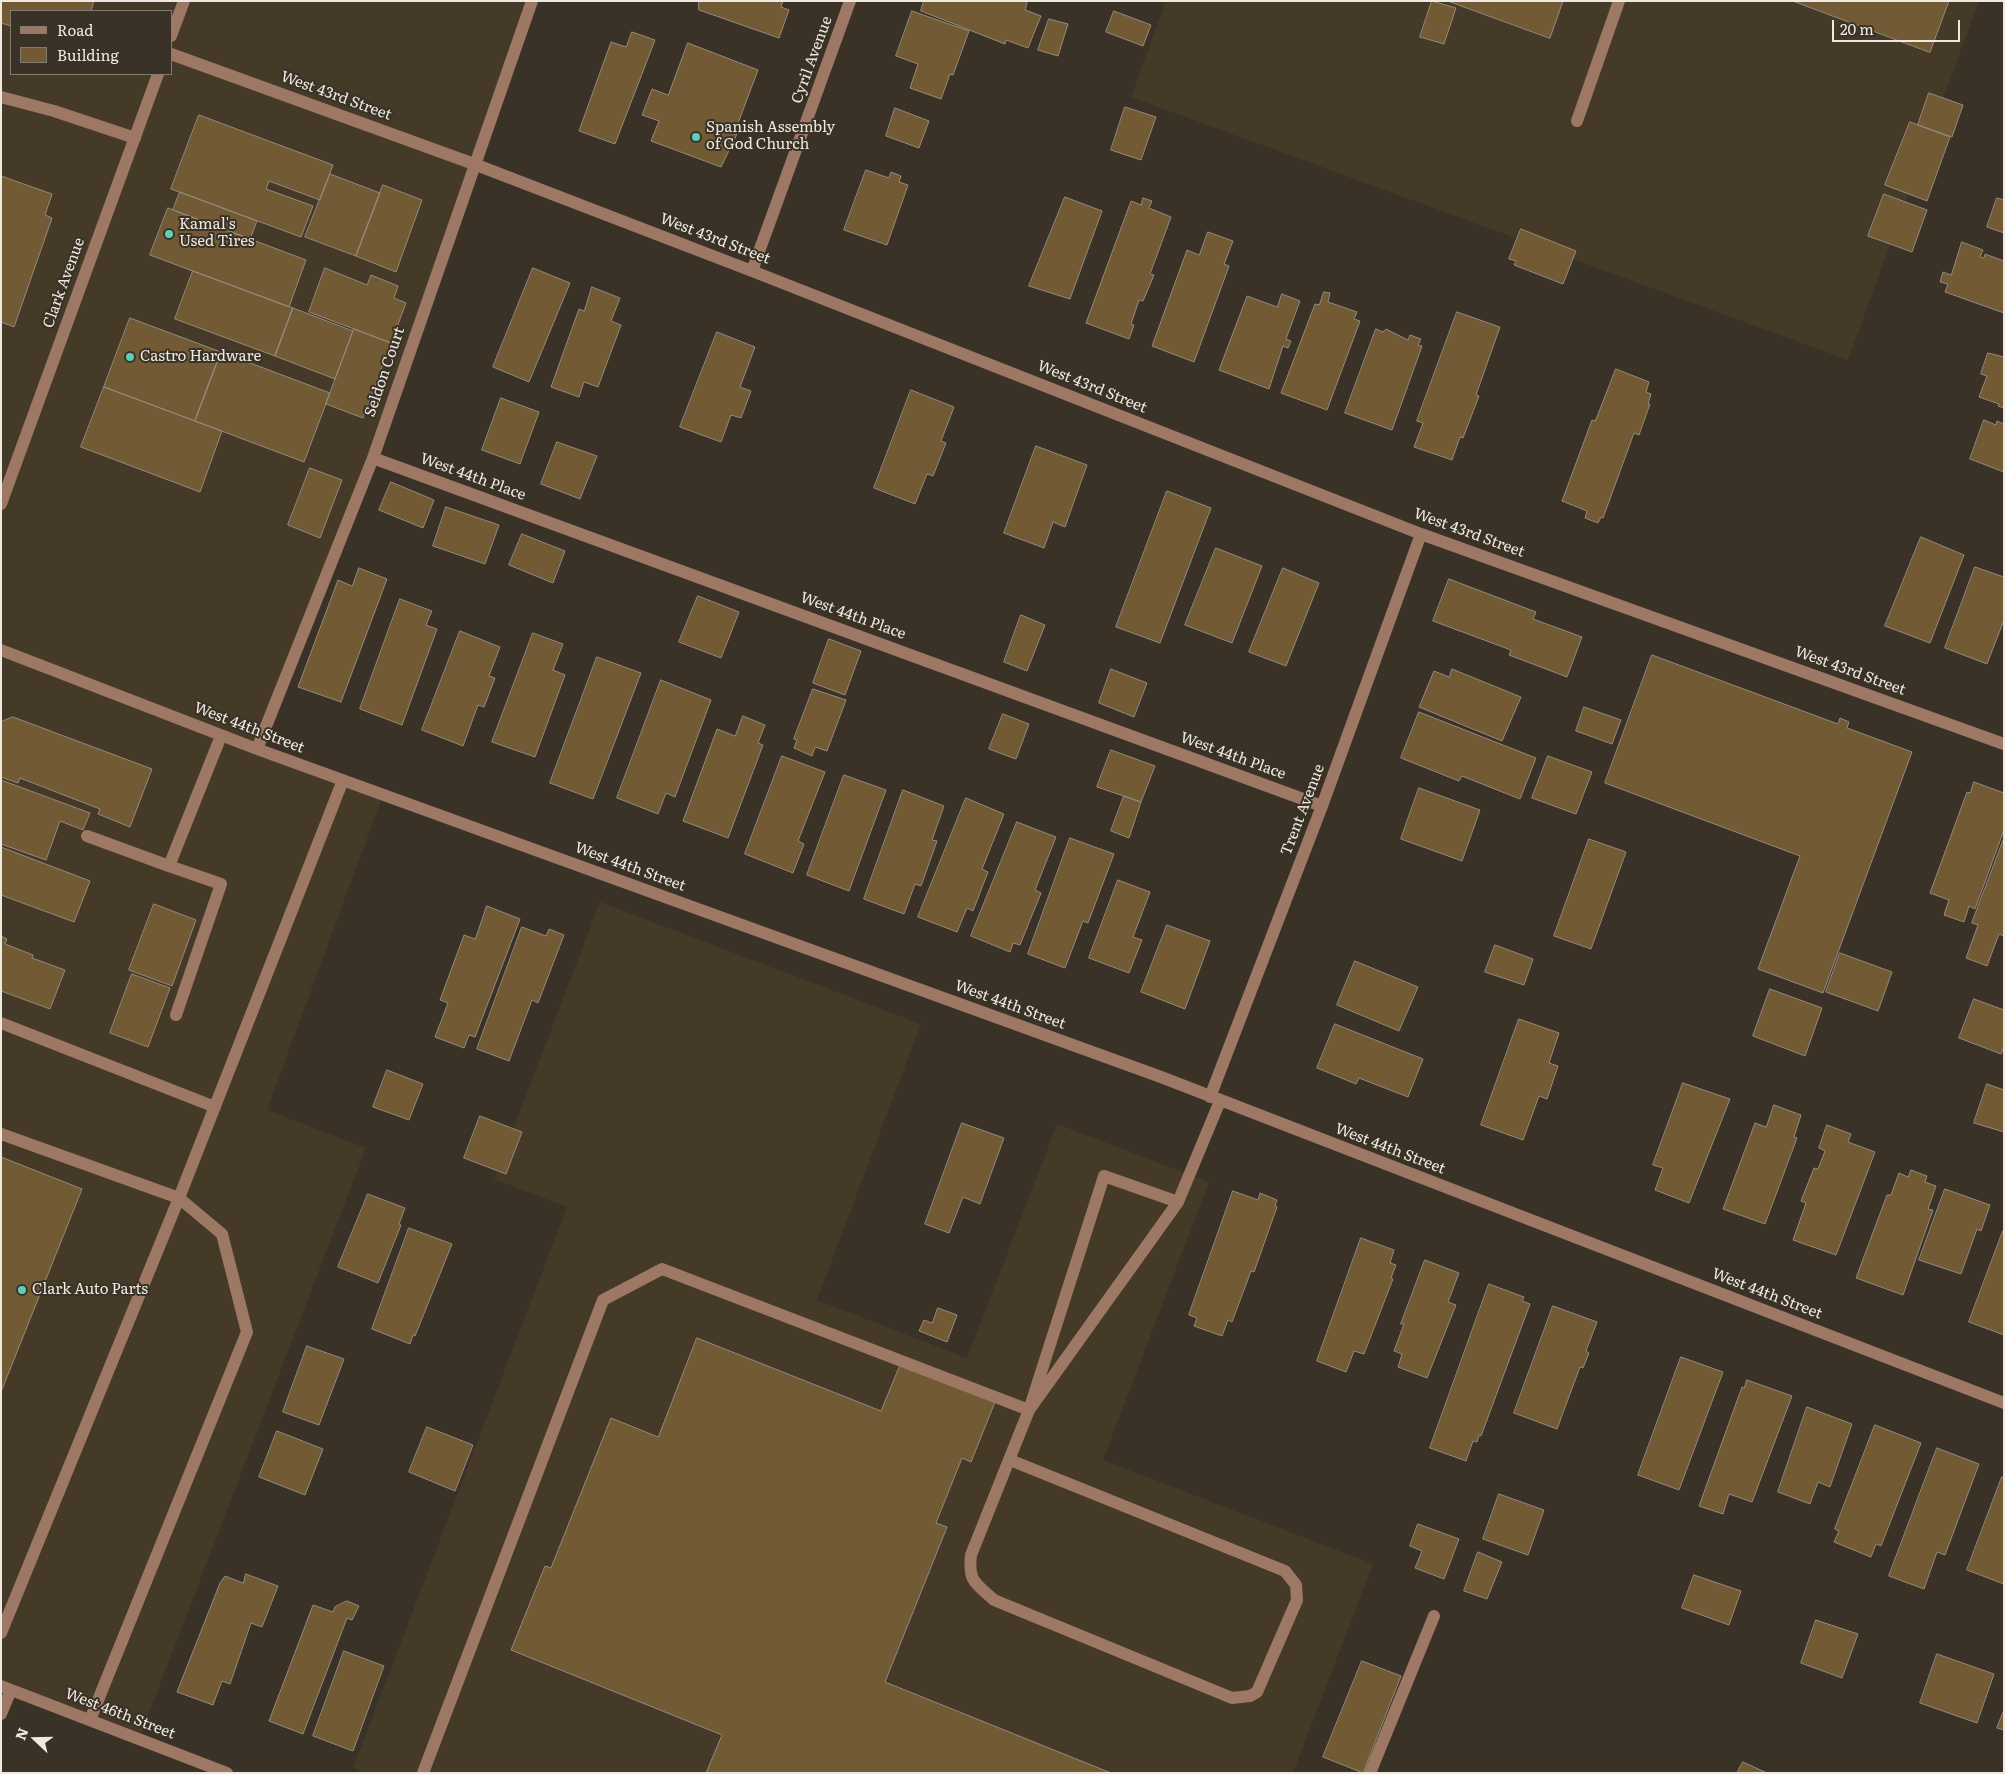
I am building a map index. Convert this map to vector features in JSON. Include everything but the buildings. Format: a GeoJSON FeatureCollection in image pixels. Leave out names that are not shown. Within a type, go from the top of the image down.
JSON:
{"type":"FeatureCollection","features":[{"type":"Feature","properties":{"kind":"street"},"geometry":{"type":"LineString","coordinates":[[172,33],[184,1]]}},
{"type":"Feature","properties":{"kind":"street","name":"Seldon Court"},"geometry":{"type":"LineString","coordinates":[[257,749],[373,458],[532,1]]}},
{"type":"Feature","properties":{"kind":"street","name":"Cyril Avenue"},"geometry":{"type":"LineString","coordinates":[[752,271],[850,1]]}},
{"type":"Feature","properties":{"kind":"street"},"geometry":{"type":"LineString","coordinates":[[1577,121],[1619,1]]}},
{"type":"Feature","properties":{"kind":"street","name":"West 43rd Street"},"geometry":{"type":"LineString","coordinates":[[172,54],[474,164],[752,271],[1421,534],[2004,744]]}},
{"type":"Feature","properties":{"kind":"street","name":"Clark Avenue"},"geometry":{"type":"LineString","coordinates":[[2,502],[158,75]]}},
{"type":"Feature","properties":{"kind":"street"},"geometry":{"type":"LineString","coordinates":[[1,97],[54,111],[135,138]]}},
{"type":"Feature","properties":{"kind":"street","name":"West 44th Place"},"geometry":{"type":"LineString","coordinates":[[373,458],[1322,806]]}},
{"type":"Feature","properties":{"kind":"street","name":"Trent Avenue"},"geometry":{"type":"LineString","coordinates":[[1029,1410],[1178,1202],[1421,534]]}},
{"type":"Feature","properties":{"kind":"street","name":"West 44th Street"},"geometry":{"type":"LineString","coordinates":[[1,650],[221,736],[1215,1099],[2004,1403]]}},
{"type":"Feature","properties":{"kind":"street"},"geometry":{"type":"LineString","coordinates":[[169,866],[221,736]]}},
{"type":"Feature","properties":{"kind":"street"},"geometry":{"type":"LineString","coordinates":[[1,1633],[179,1198],[343,780]]}},
{"type":"Feature","properties":{"kind":"street"},"geometry":{"type":"LineString","coordinates":[[87,836],[221,884],[176,1015]]}},
{"type":"Feature","properties":{"kind":"street"},"geometry":{"type":"LineString","coordinates":[[1,1023],[215,1107]]}},
{"type":"Feature","properties":{"kind":"street"},"geometry":{"type":"LineString","coordinates":[[1,1134],[179,1198],[222,1234],[247,1332],[90,1720]]}},
{"type":"Feature","properties":{"kind":"street"},"geometry":{"type":"LineString","coordinates":[[1010,1460],[1285,1570],[1296,1585],[1297,1600],[1257,1692],[1250,1696],[1232,1698],[994,1600],[976,1584],[969,1572],[971,1555],[1029,1410],[1104,1176],[1178,1202]]}},
{"type":"Feature","properties":{"kind":"street"},"geometry":{"type":"LineString","coordinates":[[423,1773],[603,1300],[662,1269],[1029,1410]]}},
{"type":"Feature","properties":{"kind":"street"},"geometry":{"type":"LineString","coordinates":[[1370,1773],[1434,1616]]}},
{"type":"Feature","properties":{"kind":"street"},"geometry":{"type":"LineString","coordinates":[[1,1714],[6,1688]]}},
{"type":"Feature","properties":{"kind":"street","name":"West 46th Street"},"geometry":{"type":"LineString","coordinates":[[6,1688],[228,1773]]}},
{"type":"Feature","properties":{"kind":"shaded area"},"geometry":{"type":"Polygon","coordinates":[[[1,1],[532,1],[373,458],[257,749],[383,795],[267,1110],[366,1148],[139,1739],[12,1690],[1,1714],[1,1]]]}},
{"type":"Feature","properties":{"kind":"shaded area"},"geometry":{"type":"Polygon","coordinates":[[[1166,1],[1979,1],[1848,360],[1131,97],[1166,1]]]}},
{"type":"Feature","properties":{"kind":"shaded area"},"geometry":{"type":"Polygon","coordinates":[[[600,902],[921,1024],[817,1300],[967,1358],[1057,1124],[1209,1182],[1103,1460],[1373,1564],[1293,1773],[365,1773],[353,1768],[567,1207],[494,1179],[600,902]]]}},
{"type":"Feature","properties":{"kind":"place","name":"Spanish Assembly of God Church"},"geometry":{"type":"Point","coordinates":[696,137]}},
{"type":"Feature","properties":{"kind":"place","name":"Kamal's Used Tires"},"geometry":{"type":"Point","coordinates":[169,234]}},
{"type":"Feature","properties":{"kind":"place","name":"Castro Hardware"},"geometry":{"type":"Point","coordinates":[130,357]}},
{"type":"Feature","properties":{"kind":"place","name":"Clark Auto Parts"},"geometry":{"type":"Point","coordinates":[22,1290]}}]}
